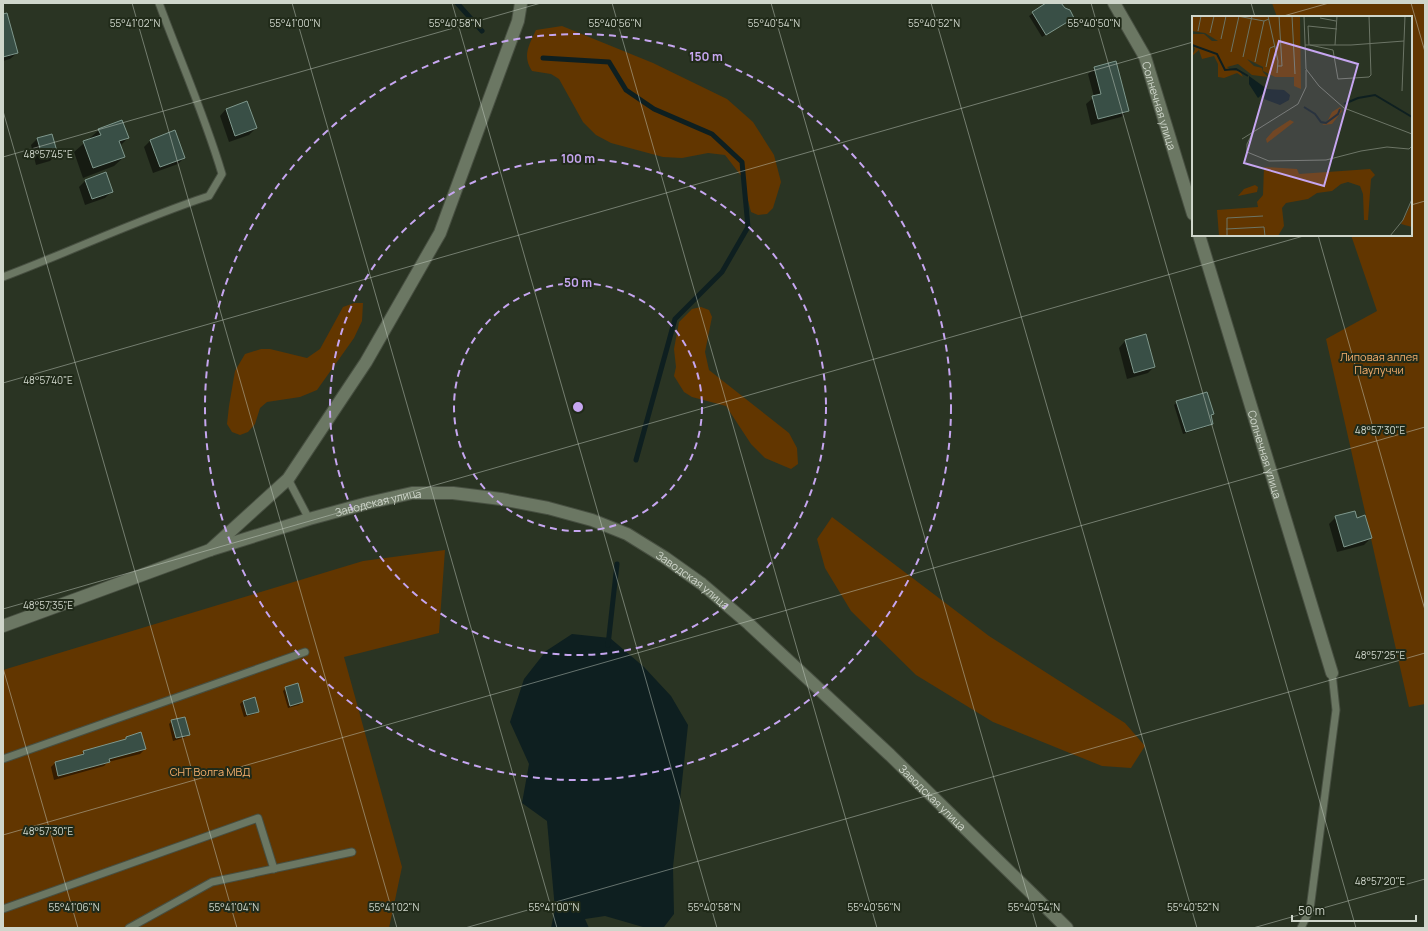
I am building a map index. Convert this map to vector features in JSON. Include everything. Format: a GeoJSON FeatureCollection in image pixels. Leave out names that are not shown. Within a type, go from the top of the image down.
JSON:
{"type":"FeatureCollection","features":[{"type":"Feature","properties":{"kind":"street"},"geometry":{"type":"LineString","coordinates":[[210,550],[288,479],[366,362],[440,232],[518,21],[521,3]]}},
{"type":"Feature","properties":{"kind":"street","name":"Солнечная улица"},"geometry":{"type":"LineString","coordinates":[[1114,3],[1145,57],[1192,211]]}},
{"type":"Feature","properties":{"kind":"street","name":"Солнечная улица"},"geometry":{"type":"LineString","coordinates":[[1199,236],[1332,673]]}},
{"type":"Feature","properties":{"kind":"street","name":"Заводская улица"},"geometry":{"type":"LineString","coordinates":[[3,626],[210,550],[309,519],[412,493],[453,493],[501,499],[548,508],[592,520],[627,534],[676,566],[702,584],[749,624],[890,755],[1067,928]]}},
{"type":"Feature","properties":{"kind":"lane"},"geometry":{"type":"LineString","coordinates":[[3,276],[46,261],[176,207],[209,196],[222,174],[213,142],[159,3]]}},
{"type":"Feature","properties":{"kind":"lane"},"geometry":{"type":"LineString","coordinates":[[288,479],[309,519]]}},
{"type":"Feature","properties":{"kind":"lane"},"geometry":{"type":"LineString","coordinates":[[3,759],[305,652]]}},
{"type":"Feature","properties":{"kind":"lane"},"geometry":{"type":"LineString","coordinates":[[1301,928],[1310,909],[1336,710],[1332,673]]}},
{"type":"Feature","properties":{"kind":"lane"},"geometry":{"type":"LineString","coordinates":[[3,909],[258,818],[274,869]]}},
{"type":"Feature","properties":{"kind":"lane"},"geometry":{"type":"LineString","coordinates":[[129,928],[212,882],[352,852]]}},
{"type":"Feature","properties":{"kind":"green space","name":"Липовая аллея Паулуччи"},"geometry":{"type":"Polygon","coordinates":[[[1272,3],[1425,3],[1425,704],[1409,707],[1326,339],[1377,311],[1351,236],[1412,236],[1412,16],[1277,16],[1272,3]]]}},
{"type":"Feature","properties":{"kind":"green space"},"geometry":{"type":"Polygon","coordinates":[[[562,26],[653,63],[727,99],[753,122],[774,155],[781,182],[773,208],[767,214],[758,215],[751,212],[742,177],[725,155],[708,153],[682,158],[663,157],[611,143],[596,135],[583,122],[559,79],[551,74],[532,71],[527,60],[528,50],[536,30],[562,26]]]}},
{"type":"Feature","properties":{"kind":"green space"},"geometry":{"type":"Polygon","coordinates":[[[354,303],[363,303],[362,321],[354,338],[317,390],[300,397],[267,402],[260,408],[255,424],[248,432],[240,435],[232,432],[227,424],[229,406],[235,371],[245,354],[261,349],[270,349],[307,358],[320,349],[343,307],[354,303]]]}},
{"type":"Feature","properties":{"kind":"green space"},"geometry":{"type":"Polygon","coordinates":[[[701,307],[709,310],[712,317],[705,352],[709,370],[789,433],[797,448],[798,464],[791,469],[765,458],[751,444],[726,406],[692,397],[684,392],[674,376],[676,367],[674,349],[679,322],[692,309],[701,307]]]}},
{"type":"Feature","properties":{"kind":"green space"},"geometry":{"type":"Polygon","coordinates":[[[832,517],[989,636],[1125,723],[1145,746],[1131,768],[1102,766],[993,722],[916,675],[851,611],[825,568],[817,539],[832,517]]]}},
{"type":"Feature","properties":{"kind":"green space","name":"СНТ Волга МВД"},"geometry":{"type":"Polygon","coordinates":[[[445,550],[439,633],[344,657],[402,867],[389,928],[3,928],[3,670],[363,561],[445,550]]]}},
{"type":"Feature","properties":{"kind":"shaded area"},"geometry":{"type":"Polygon","coordinates":[[[572,634],[610,638],[644,667],[671,696],[688,725],[673,867],[674,914],[664,927],[643,927],[605,916],[585,919],[589,928],[551,928],[555,909],[547,821],[522,803],[529,764],[510,722],[524,679],[546,651],[572,634]]]}},
{"type":"Feature","properties":{"kind":"building"},"geometry":{"type":"Polygon","coordinates":[[[1046,3],[1061,3],[1065,8],[1070,10],[1074,18],[1046,35],[1032,12],[1046,3]]]}},
{"type":"Feature","properties":{"kind":"building"},"geometry":{"type":"Polygon","coordinates":[[[7,13],[18,53],[3,57],[3,14],[7,13]]]}},
{"type":"Feature","properties":{"kind":"building"},"geometry":{"type":"Polygon","coordinates":[[[1116,61],[1129,111],[1098,119],[1092,96],[1101,94],[1094,67],[1116,61]]]}},
{"type":"Feature","properties":{"kind":"building"},"geometry":{"type":"Polygon","coordinates":[[[247,101],[257,128],[235,136],[226,109],[247,101]]]}},
{"type":"Feature","properties":{"kind":"building"},"geometry":{"type":"Polygon","coordinates":[[[122,120],[129,138],[119,141],[125,157],[93,168],[83,141],[101,135],[98,129],[122,120]]]}},
{"type":"Feature","properties":{"kind":"building"},"geometry":{"type":"Polygon","coordinates":[[[175,130],[185,158],[160,167],[150,140],[175,130]]]}},
{"type":"Feature","properties":{"kind":"building"},"geometry":{"type":"Polygon","coordinates":[[[52,134],[58,155],[43,159],[37,138],[52,134]]]}},
{"type":"Feature","properties":{"kind":"building"},"geometry":{"type":"Polygon","coordinates":[[[106,172],[113,192],[92,199],[85,180],[106,172]]]}},
{"type":"Feature","properties":{"kind":"building"},"geometry":{"type":"Polygon","coordinates":[[[1146,334],[1155,367],[1134,373],[1125,340],[1146,334]]]}},
{"type":"Feature","properties":{"kind":"building"},"geometry":{"type":"Polygon","coordinates":[[[1207,392],[1214,414],[1211,415],[1213,424],[1186,432],[1176,401],[1207,392]]]}},
{"type":"Feature","properties":{"kind":"building"},"geometry":{"type":"Polygon","coordinates":[[[1355,511],[1357,518],[1365,515],[1372,538],[1344,547],[1335,516],[1355,511]]]}},
{"type":"Feature","properties":{"kind":"building"},"geometry":{"type":"Polygon","coordinates":[[[298,683],[303,702],[290,706],[285,687],[298,683]]]}},
{"type":"Feature","properties":{"kind":"building"},"geometry":{"type":"Polygon","coordinates":[[[255,697],[259,712],[247,715],[243,701],[255,697]]]}},
{"type":"Feature","properties":{"kind":"building"},"geometry":{"type":"Polygon","coordinates":[[[185,717],[190,735],[176,738],[171,720],[185,717]]]}},
{"type":"Feature","properties":{"kind":"building"},"geometry":{"type":"Polygon","coordinates":[[[141,732],[146,749],[109,759],[110,762],[58,776],[55,762],[84,754],[83,751],[126,739],[126,737],[141,732]]]}},
{"type":"Feature","properties":{"kind":"waterway"},"geometry":{"type":"LineString","coordinates":[[457,3],[482,31]]}},
{"type":"Feature","properties":{"kind":"waterway"},"geometry":{"type":"LineString","coordinates":[[543,58],[609,62],[626,90],[654,109],[712,134],[742,162],[748,227],[722,272],[675,319],[636,460]]}},
{"type":"Feature","properties":{"kind":"waterway"},"geometry":{"type":"LineString","coordinates":[[608,645],[617,564]]}}]}
